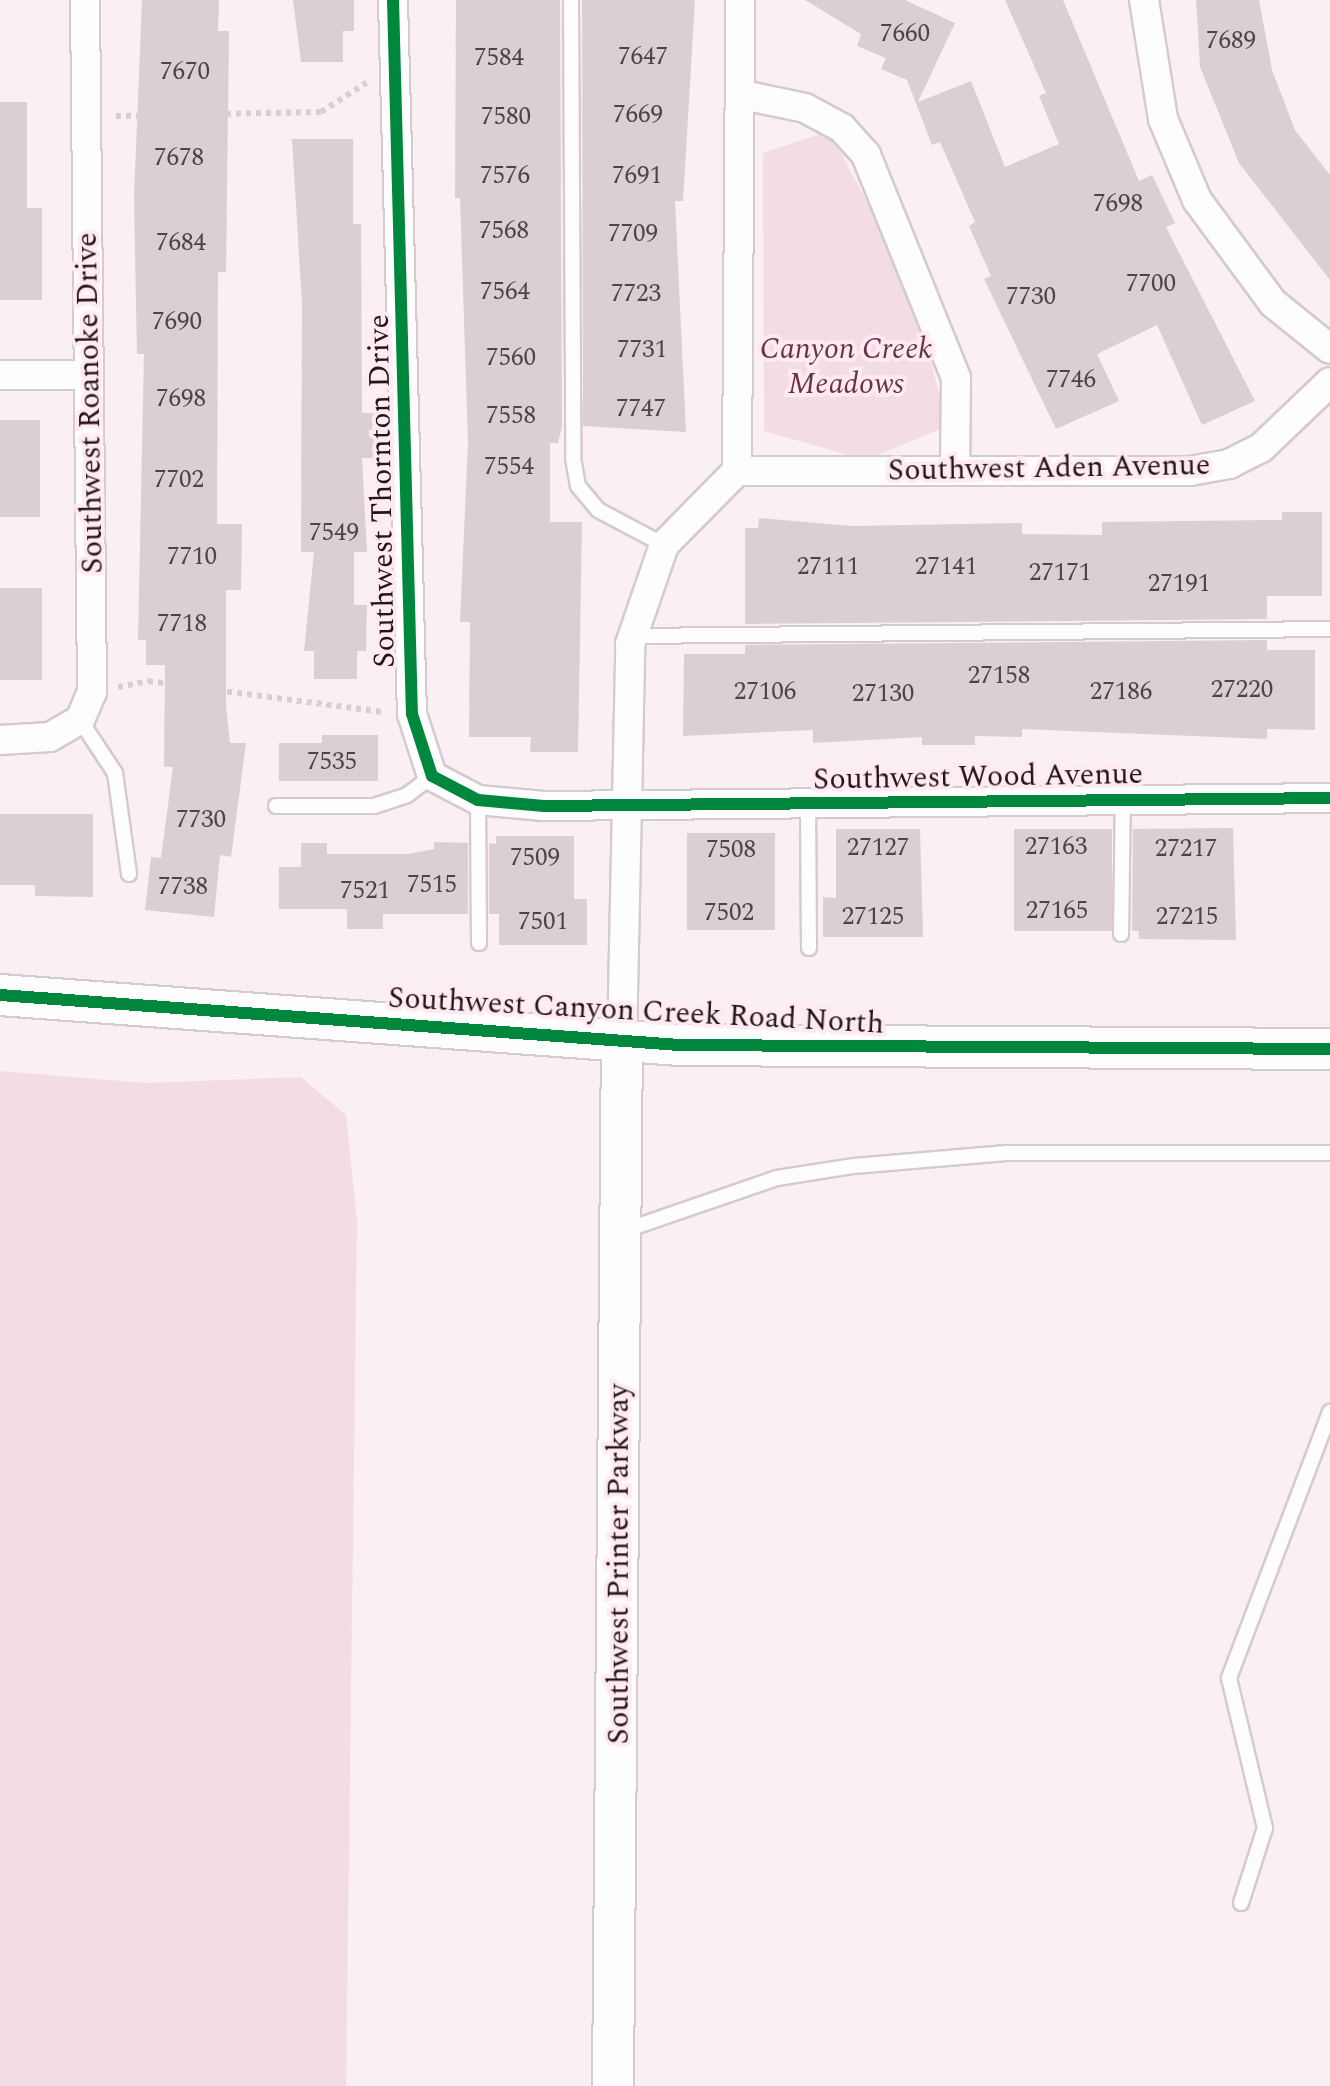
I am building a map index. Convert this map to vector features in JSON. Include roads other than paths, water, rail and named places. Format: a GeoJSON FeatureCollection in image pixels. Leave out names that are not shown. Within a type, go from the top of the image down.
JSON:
{"type":"FeatureCollection","features":[{"type":"Feature","properties":{"kind":"main road","name":"Southwest Canyon Creek Road North"},"geometry":{"type":"LineString","coordinates":[[0,995],[622,1042],[870,1050],[1330,1050]]}},
{"type":"Feature","properties":{"kind":"main road","name":"Southwest Printer Parkway"},"geometry":{"type":"LineString","coordinates":[[614,2086],[622,1042]]}},
{"type":"Feature","properties":{"kind":"street","name":"Southwest Roanoke Drive"},"geometry":{"type":"LineString","coordinates":[[80,720],[92,692],[85,0]]}},
{"type":"Feature","properties":{"kind":"street","name":"Southwest Thornton Drive"},"geometry":{"type":"LineString","coordinates":[[393,0],[412,714],[432,776]]}},
{"type":"Feature","properties":{"kind":"street"},"geometry":{"type":"LineString","coordinates":[[622,1042],[632,636],[664,544],[737,470],[736,223],[743,95],[740,0]]}},
{"type":"Feature","properties":{"kind":"street"},"geometry":{"type":"LineString","coordinates":[[1144,0],[1162,119],[1197,200],[1272,303],[1330,349]]}},
{"type":"Feature","properties":{"kind":"street"},"geometry":{"type":"LineString","coordinates":[[743,95],[805,108],[842,128],[875,169],[956,378],[955,470]]}},
{"type":"Feature","properties":{"kind":"street"},"geometry":{"type":"LineString","coordinates":[[0,375],[87,375]]}},
{"type":"Feature","properties":{"kind":"street","name":"Southwest Aden Avenue"},"geometry":{"type":"LineString","coordinates":[[737,470],[1190,471],[1229,464],[1261,448],[1330,382]]}},
{"type":"Feature","properties":{"kind":"street"},"geometry":{"type":"LineString","coordinates":[[0,740],[50,736],[80,720]]}},
{"type":"Feature","properties":{"kind":"street"},"geometry":{"type":"LineString","coordinates":[[432,776],[478,800],[627,806]]}},
{"type":"Feature","properties":{"kind":"street","name":"Southwest Wood Avenue"},"geometry":{"type":"LineString","coordinates":[[627,806],[1330,798]]}},
{"type":"Feature","properties":{"kind":"lane"},"geometry":{"type":"LineString","coordinates":[[571,0],[573,458],[578,486],[598,510],[664,544]]}},
{"type":"Feature","properties":{"kind":"lane"},"geometry":{"type":"LineString","coordinates":[[632,636],[1330,630]]}},
{"type":"Feature","properties":{"kind":"lane"},"geometry":{"type":"LineString","coordinates":[[80,720],[115,773],[130,874]]}},
{"type":"Feature","properties":{"kind":"lane"},"geometry":{"type":"LineString","coordinates":[[276,806],[374,806],[407,795],[432,776]]}},
{"type":"Feature","properties":{"kind":"lane"},"geometry":{"type":"LineString","coordinates":[[1122,798],[1122,934]]}},
{"type":"Feature","properties":{"kind":"lane"},"geometry":{"type":"LineString","coordinates":[[478,800],[478,942]]}},
{"type":"Feature","properties":{"kind":"lane"},"geometry":{"type":"LineString","coordinates":[[808,804],[810,948]]}},
{"type":"Feature","properties":{"kind":"lane"},"geometry":{"type":"LineString","coordinates":[[620,1232],[777,1178],[854,1166],[1006,1153],[1330,1153]]}},
{"type":"Feature","properties":{"kind":"lane"},"geometry":{"type":"LineString","coordinates":[[1241,1904],[1265,1828],[1229,1678],[1330,1412]]}},
{"type":"Feature","properties":{"kind":"park label","name":"Canyon Creek Meadows"},"geometry":{"type":"Point","coordinates":[846,366]}}]}
